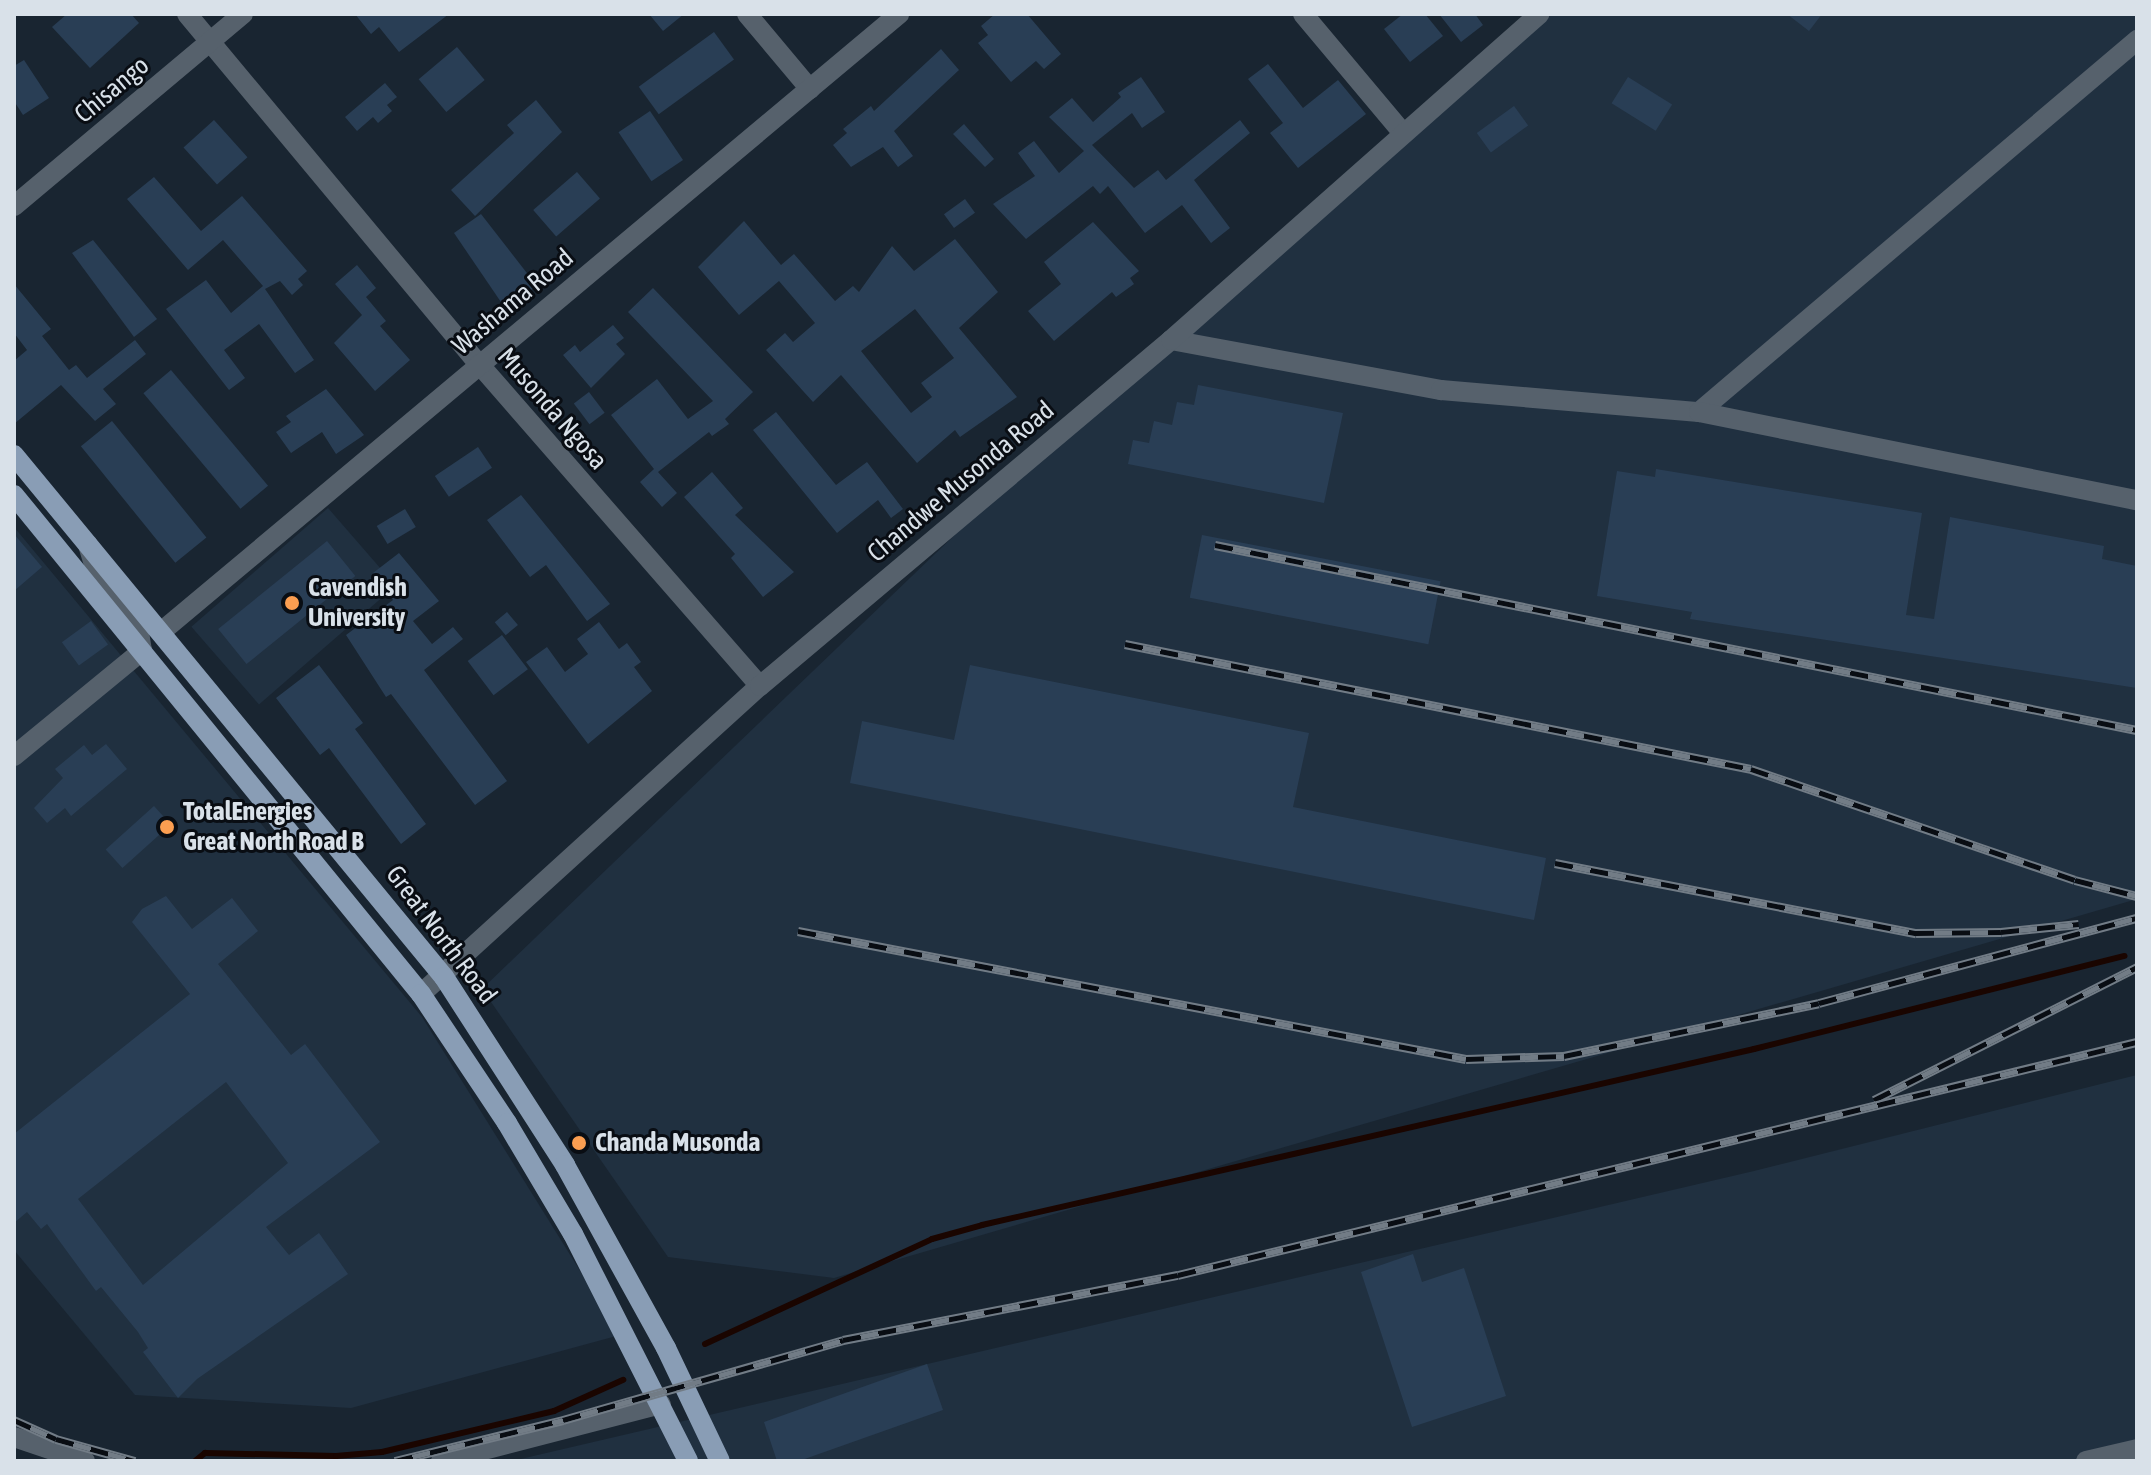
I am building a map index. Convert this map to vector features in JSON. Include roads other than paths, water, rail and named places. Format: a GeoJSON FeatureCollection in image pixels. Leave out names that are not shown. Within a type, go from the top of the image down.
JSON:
{"type":"FeatureCollection","features":[{"type":"Feature","properties":{"kind":"main road","name":"Great North Road"},"geometry":{"type":"LineString","coordinates":[[14,455],[444,977],[573,1178],[666,1348],[720,1461]]}},
{"type":"Feature","properties":{"kind":"main road","name":"Great North Road"},"geometry":{"type":"LineString","coordinates":[[14,495],[421,994],[547,1189],[688,1461]]}},
{"type":"Feature","properties":{"kind":"street","name":"Musonda Ngosa"},"geometry":{"type":"LineString","coordinates":[[187,14],[479,364],[760,686]]}},
{"type":"Feature","properties":{"kind":"street","name":"Chisango"},"geometry":{"type":"LineString","coordinates":[[14,206],[243,14]]}},
{"type":"Feature","properties":{"kind":"street"},"geometry":{"type":"LineString","coordinates":[[747,14],[810,89]]}},
{"type":"Feature","properties":{"kind":"street","name":"Washama Road"},"geometry":{"type":"LineString","coordinates":[[161,632],[899,14]]}},
{"type":"Feature","properties":{"kind":"street"},"geometry":{"type":"LineString","coordinates":[[1303,14],[1403,133]]}},
{"type":"Feature","properties":{"kind":"street","name":"Chandwe Musonda Road"},"geometry":{"type":"LineString","coordinates":[[421,994],[444,977],[760,686],[1171,340],[1539,14]]}},
{"type":"Feature","properties":{"kind":"street"},"geometry":{"type":"LineString","coordinates":[[1699,412],[2137,40]]}},
{"type":"Feature","properties":{"kind":"street"},"geometry":{"type":"LineString","coordinates":[[1171,340],[1441,390],[1699,412],[2137,500]]}},
{"type":"Feature","properties":{"kind":"street"},"geometry":{"type":"LineString","coordinates":[[14,756],[142,651],[139,631],[96,571],[88,544]]}},
{"type":"Feature","properties":{"kind":"street"},"geometry":{"type":"LineString","coordinates":[[441,1461],[661,1404]]}},
{"type":"Feature","properties":{"kind":"street"},"geometry":{"type":"LineString","coordinates":[[14,1437],[85,1461]]}},
{"type":"Feature","properties":{"kind":"street"},"geometry":{"type":"LineString","coordinates":[[2086,1461],[2137,1449]]}},
{"type":"Feature","properties":{"kind":"waterway"},"geometry":{"type":"LineString","coordinates":[[705,1344],[932,1239],[982,1225],[1754,1049],[2125,956]]}},
{"type":"Feature","properties":{"kind":"waterway"},"geometry":{"type":"LineString","coordinates":[[195,1461],[205,1453],[336,1456],[382,1452],[554,1411],[623,1380]]}},
{"type":"Feature","properties":{"kind":"railway"},"geometry":{"type":"LineString","coordinates":[[1215,545],[2137,730]]}},
{"type":"Feature","properties":{"kind":"railway"},"geometry":{"type":"LineString","coordinates":[[1125,644],[1751,769],[2075,880],[2137,896]]}},
{"type":"Feature","properties":{"kind":"railway"},"geometry":{"type":"LineString","coordinates":[[1555,863],[1916,933],[2001,932],[2079,924]]}},
{"type":"Feature","properties":{"kind":"railway"},"geometry":{"type":"LineString","coordinates":[[798,931],[1466,1059],[1564,1056],[1819,1003],[2137,918]]}},
{"type":"Feature","properties":{"kind":"railway"},"geometry":{"type":"LineString","coordinates":[[1874,1100],[2137,967]]}},
{"type":"Feature","properties":{"kind":"railway"},"geometry":{"type":"LineString","coordinates":[[395,1461],[563,1420],[843,1340],[1178,1275],[2137,1042]]}},
{"type":"Feature","properties":{"kind":"railway"},"geometry":{"type":"LineString","coordinates":[[14,1420],[56,1439],[135,1461]]}},
{"type":"Feature","properties":{"kind":"place","name":"Cavendish University"},"geometry":{"type":"Point","coordinates":[292,603]}},
{"type":"Feature","properties":{"kind":"place","name":"TotalEnergies Great North Road B"},"geometry":{"type":"Point","coordinates":[167,827]}},
{"type":"Feature","properties":{"kind":"place","name":"Chanda Musonda"},"geometry":{"type":"Point","coordinates":[579,1143]}}]}
